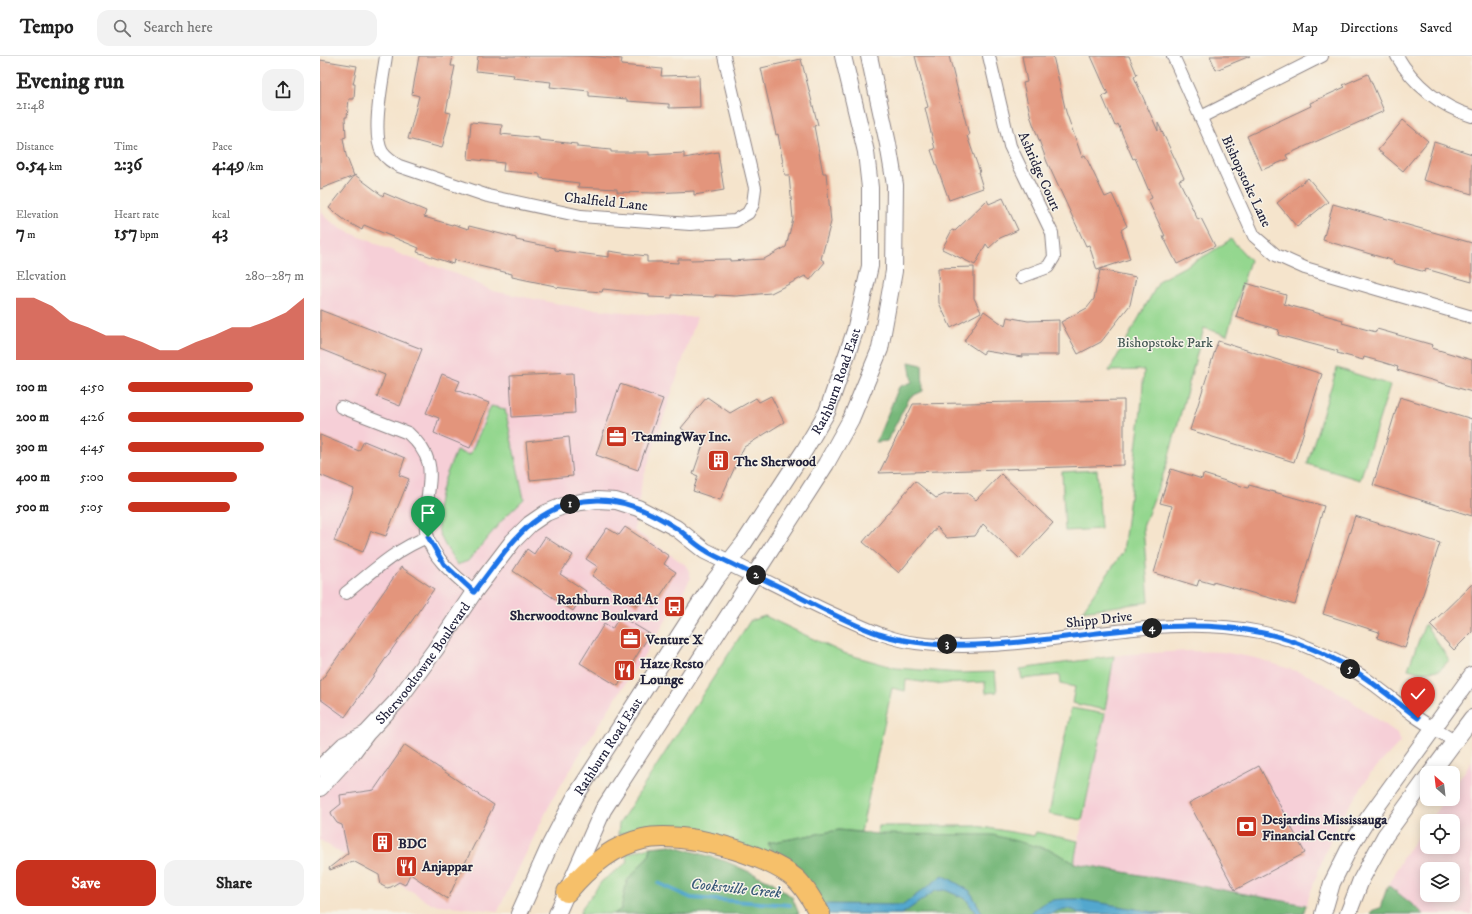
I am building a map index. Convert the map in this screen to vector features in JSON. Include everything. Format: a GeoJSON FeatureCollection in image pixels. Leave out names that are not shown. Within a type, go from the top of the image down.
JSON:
{"type":"FeatureCollection","features":[{"type":"Feature","properties":{"kind":"main road"},"geometry":{"type":"LineString","coordinates":[[567,892],[582,874],[608,854],[627,844],[643,839],[661,837],[694,840],[730,848],[767,861],[796,879],[820,914]]}},
{"type":"Feature","properties":{"kind":"street","name":"Chalfield Lane"},"geometry":{"type":"LineString","coordinates":[[386,56],[379,107],[377,137],[382,151],[388,160],[399,166],[488,196],[581,216],[690,224],[735,220],[748,213],[753,204],[755,188],[724,56]]}},
{"type":"Feature","properties":{"kind":"street","name":"Rathburn Road East"},"geometry":{"type":"LineString","coordinates":[[519,914],[550,845],[575,797],[715,580],[744,543],[804,451],[827,412],[855,331],[870,266],[870,188],[866,152],[843,56]]}},
{"type":"Feature","properties":{"kind":"street","name":"Rathburn Road East"},"geometry":{"type":"LineString","coordinates":[[557,914],[603,810],[826,464],[851,419],[880,349],[894,271],[895,185],[888,144],[869,56]]}},
{"type":"Feature","properties":{"kind":"street","name":"Ashridge Court"},"geometry":{"type":"LineString","coordinates":[[990,56],[1010,146],[1052,233],[1054,258],[1048,267],[1021,278]]}},
{"type":"Feature","properties":{"kind":"street","name":"Bishopstoke Lane"},"geometry":{"type":"LineString","coordinates":[[1173,56],[1254,236],[1276,255],[1305,268],[1472,317]]}},
{"type":"Feature","properties":{"kind":"street"},"geometry":{"type":"LineString","coordinates":[[1201,117],[1322,56]]}},
{"type":"Feature","properties":{"kind":"street"},"geometry":{"type":"LineString","coordinates":[[1397,56],[1405,70],[1428,92],[1443,103],[1472,116]]}},
{"type":"Feature","properties":{"kind":"street"},"geometry":{"type":"LineString","coordinates":[[341,407],[408,433],[424,452],[429,463],[430,477],[426,512],[426,530],[428,537],[444,564],[474,592]]}},
{"type":"Feature","properties":{"kind":"street","name":"Sherwoodtowne Boulevard"},"geometry":{"type":"LineString","coordinates":[[320,788],[352,753],[367,733],[398,700],[435,650],[474,592],[512,542],[530,524],[546,513],[563,506],[581,502],[597,500],[616,501],[638,508],[676,528],[705,551],[754,574]]}},
{"type":"Feature","properties":{"kind":"street"},"geometry":{"type":"LineString","coordinates":[[346,593],[387,559],[411,544],[428,537]]}},
{"type":"Feature","properties":{"kind":"street","name":"Shipp Drive"},"geometry":{"type":"LineString","coordinates":[[754,574],[826,611],[878,633],[915,642],[958,645],[1002,644],[1187,625],[1225,627],[1261,632],[1296,643],[1333,659],[1363,677],[1418,718],[1454,741]]}},
{"type":"Feature","properties":{"kind":"street"},"geometry":{"type":"LineString","coordinates":[[1323,914],[1332,883],[1350,847],[1367,820],[1472,675]]}},
{"type":"Feature","properties":{"kind":"street"},"geometry":{"type":"LineString","coordinates":[[1436,766],[1472,718]]}},
{"type":"Feature","properties":{"kind":"street","name":"Sherwoodtowne Boulevard"},"geometry":{"type":"LineString","coordinates":[[320,768],[344,745],[367,733]]}},
{"type":"Feature","properties":{"kind":"street"},"geometry":{"type":"LineString","coordinates":[[1348,914],[1360,880],[1385,836],[1420,788]]}},
{"type":"Feature","properties":{"kind":"shaded area"},"geometry":{"type":"Polygon","coordinates":[[[320,208],[326,218],[342,229],[402,255],[459,275],[493,291],[575,307],[672,317],[697,317],[642,482],[634,530],[687,566],[691,578],[656,637],[584,747],[552,800],[498,911],[431,904],[413,892],[347,857],[320,840],[320,208]]]}},
{"type":"Feature","properties":{"kind":"shaded area"},"geometry":{"type":"Polygon","coordinates":[[[1189,651],[1222,652],[1256,658],[1308,675],[1340,693],[1397,733],[1400,742],[1371,773],[1340,820],[1326,850],[1306,905],[1074,863],[1105,714],[1114,656],[1189,651]]]}},
{"type":"Feature","properties":{"kind":"shaded area"},"geometry":{"type":"Polygon","coordinates":[[[1472,761],[1472,914],[1424,914],[1388,885],[1403,857],[1420,834],[1420,854],[1460,854],[1460,814],[1434,814],[1440,806],[1460,806],[1460,778],[1472,761]]]}},
{"type":"Feature","properties":{"kind":"green space","name":"Bishopstoke Park"},"geometry":{"type":"Polygon","coordinates":[[[1231,239],[1250,260],[1227,335],[1204,328],[1166,467],[1143,527],[1149,602],[1082,611],[1123,552],[1141,410],[1144,370],[1109,371],[1160,280],[1208,254],[1231,239]]]}},
{"type":"Feature","properties":{"kind":"green space"},"geometry":{"type":"Polygon","coordinates":[[[909,362],[922,365],[923,391],[910,397],[887,441],[876,442],[899,387],[912,382],[909,362]]]}},
{"type":"Feature","properties":{"kind":"green space"},"geometry":{"type":"Polygon","coordinates":[[[1337,368],[1390,385],[1360,480],[1307,464],[1337,368]]]}},
{"type":"Feature","properties":{"kind":"green space"},"geometry":{"type":"Polygon","coordinates":[[[491,406],[505,409],[524,499],[505,517],[468,561],[457,565],[439,532],[437,511],[441,490],[456,451],[470,455],[491,406]]]}},
{"type":"Feature","properties":{"kind":"green space"},"geometry":{"type":"Polygon","coordinates":[[[1097,470],[1101,529],[1065,531],[1062,472],[1097,470]]]}},
{"type":"Feature","properties":{"kind":"green space"},"geometry":{"type":"Polygon","coordinates":[[[765,616],[843,653],[896,668],[959,673],[995,672],[997,692],[986,693],[985,682],[937,684],[906,680],[905,691],[892,688],[861,832],[839,830],[769,843],[775,858],[700,832],[646,826],[618,835],[619,824],[750,621],[765,616]]]}},
{"type":"Feature","properties":{"kind":"green space"},"geometry":{"type":"Polygon","coordinates":[[[1425,624],[1449,660],[1440,670],[1419,672],[1408,669],[1425,624]]]}},
{"type":"Feature","properties":{"kind":"green space"},"geometry":{"type":"Polygon","coordinates":[[[1114,656],[1105,710],[1072,703],[1075,687],[1060,684],[1059,675],[1022,679],[1020,669],[1114,656]]]}},
{"type":"Feature","properties":{"kind":"green space"},"geometry":{"type":"Polygon","coordinates":[[[1071,708],[1105,714],[1082,820],[1049,814],[1071,708]]]}},
{"type":"Feature","properties":{"kind":"green space"},"geometry":{"type":"Polygon","coordinates":[[[878,826],[977,826],[1034,836],[1036,832],[1078,841],[1074,863],[1051,850],[877,834],[878,826]]]}},
{"type":"Feature","properties":{"kind":"green space"},"geometry":{"type":"Polygon","coordinates":[[[839,830],[877,834],[993,835],[1051,850],[1074,863],[1306,905],[1303,914],[825,914],[775,858],[768,843],[839,830]]]}},
{"type":"Feature","properties":{"kind":"green space"},"geometry":{"type":"Polygon","coordinates":[[[671,845],[725,861],[772,882],[792,897],[799,914],[614,914],[621,909],[627,881],[650,854],[650,847],[671,845]]]}},
{"type":"Feature","properties":{"kind":"green space"},"geometry":{"type":"Polygon","coordinates":[[[650,847],[650,854],[627,881],[621,909],[614,914],[580,914],[582,908],[602,881],[628,862],[626,854],[650,847]]]}},
{"type":"Feature","properties":{"kind":"green space"},"geometry":{"type":"Polygon","coordinates":[[[1388,885],[1424,914],[1370,914],[1371,911],[1380,908],[1388,885]]]}},
{"type":"Feature","properties":{"kind":"water"},"geometry":{"type":"Polygon","coordinates":[[[943,875],[970,891],[983,914],[976,914],[966,899],[945,890],[935,891],[902,914],[829,914],[824,904],[903,905],[943,875]]]}},
{"type":"Feature","properties":{"kind":"water"},"geometry":{"type":"Polygon","coordinates":[[[1078,899],[1165,914],[1080,914],[1076,911],[1064,909],[1049,914],[1029,914],[1041,905],[1052,900],[1078,899]]]}},
{"type":"Feature","properties":{"kind":"building"},"geometry":{"type":"Polygon","coordinates":[[[419,56],[453,56],[451,66],[455,66],[446,112],[451,113],[442,148],[408,139],[419,96],[412,94],[419,56]]]}},
{"type":"Feature","properties":{"kind":"building"},"geometry":{"type":"Polygon","coordinates":[[[478,56],[586,56],[622,59],[621,65],[662,69],[661,76],[699,75],[700,107],[669,108],[669,104],[589,96],[589,91],[550,87],[551,82],[513,78],[514,75],[476,71],[478,56]]]}},
{"type":"Feature","properties":{"kind":"building"},"geometry":{"type":"Polygon","coordinates":[[[915,56],[949,56],[969,135],[967,136],[980,172],[978,172],[983,188],[949,200],[931,150],[935,149],[925,108],[928,107],[915,56]]]}},
{"type":"Feature","properties":{"kind":"building"},"geometry":{"type":"Polygon","coordinates":[[[1022,56],[1053,56],[1066,112],[1082,157],[1085,155],[1105,197],[1112,194],[1127,226],[1121,230],[1130,259],[1097,270],[1089,245],[1086,246],[1047,162],[1031,118],[1023,83],[1027,82],[1022,56]]]}},
{"type":"Feature","properties":{"kind":"building"},"geometry":{"type":"Polygon","coordinates":[[[1091,56],[1129,56],[1137,75],[1134,77],[1158,131],[1158,123],[1184,178],[1179,180],[1198,220],[1201,218],[1215,246],[1177,264],[1148,200],[1152,198],[1135,158],[1133,159],[1118,124],[1115,126],[1102,96],[1108,94],[1091,56]]]}},
{"type":"Feature","properties":{"kind":"building"},"geometry":{"type":"Polygon","coordinates":[[[1210,56],[1250,56],[1216,70],[1210,56]]]}},
{"type":"Feature","properties":{"kind":"building"},"geometry":{"type":"Polygon","coordinates":[[[801,59],[818,125],[814,126],[823,173],[826,173],[831,222],[821,259],[825,262],[810,280],[805,276],[771,293],[736,296],[715,295],[715,297],[672,295],[672,298],[649,297],[649,294],[603,289],[602,292],[555,287],[512,277],[512,274],[454,260],[453,264],[417,252],[419,248],[364,225],[362,230],[346,221],[329,208],[355,175],[383,196],[384,193],[426,211],[424,217],[468,229],[469,226],[505,235],[516,238],[516,240],[555,248],[555,250],[609,257],[609,251],[647,256],[647,262],[678,263],[678,259],[730,259],[730,261],[764,259],[786,247],[793,219],[789,175],[785,175],[778,134],[776,135],[761,68],[801,59]]]}},
{"type":"Feature","properties":{"kind":"building"},"geometry":{"type":"Polygon","coordinates":[[[320,60],[357,66],[353,84],[355,84],[354,99],[349,99],[347,117],[345,117],[346,137],[343,138],[346,155],[354,176],[320,189],[320,60]]]}},
{"type":"Feature","properties":{"kind":"building"},"geometry":{"type":"Polygon","coordinates":[[[1368,74],[1384,111],[1286,155],[1288,159],[1262,170],[1247,136],[1311,106],[1310,103],[1345,87],[1343,85],[1368,74]]]}},
{"type":"Feature","properties":{"kind":"building"},"geometry":{"type":"Polygon","coordinates":[[[1403,120],[1428,141],[1403,171],[1378,150],[1403,120]]]}},
{"type":"Feature","properties":{"kind":"building"},"geometry":{"type":"Polygon","coordinates":[[[471,122],[502,125],[501,134],[577,144],[577,147],[611,150],[611,152],[649,152],[649,155],[684,153],[684,158],[718,152],[724,190],[694,195],[694,191],[654,193],[617,192],[617,189],[578,187],[579,183],[540,178],[540,174],[503,171],[504,163],[468,159],[471,122]]]}},
{"type":"Feature","properties":{"kind":"building"},"geometry":{"type":"Polygon","coordinates":[[[1434,142],[1472,154],[1472,194],[1423,180],[1434,142]]]}},
{"type":"Feature","properties":{"kind":"building"},"geometry":{"type":"Polygon","coordinates":[[[1308,178],[1328,202],[1297,227],[1277,203],[1308,178]]]}},
{"type":"Feature","properties":{"kind":"building"},"geometry":{"type":"Polygon","coordinates":[[[1003,198],[1018,230],[1000,238],[989,248],[986,244],[975,265],[942,249],[952,230],[955,231],[987,200],[989,204],[1003,198]]]}},
{"type":"Feature","properties":{"kind":"building"},"geometry":{"type":"Polygon","coordinates":[[[1333,204],[1472,243],[1472,282],[1426,269],[1425,272],[1393,263],[1394,261],[1323,240],[1333,204]]]}},
{"type":"Feature","properties":{"kind":"building"},"geometry":{"type":"Polygon","coordinates":[[[974,267],[974,298],[981,312],[951,328],[939,303],[938,268],[974,267]]]}},
{"type":"Feature","properties":{"kind":"building"},"geometry":{"type":"Polygon","coordinates":[[[1100,270],[1136,277],[1130,305],[1101,342],[1078,354],[1061,322],[1087,308],[1094,299],[1100,270]]]}},
{"type":"Feature","properties":{"kind":"building"},"geometry":{"type":"Polygon","coordinates":[[[1246,283],[1286,295],[1284,304],[1343,320],[1342,323],[1376,332],[1377,329],[1433,345],[1432,348],[1472,360],[1472,392],[1397,370],[1398,367],[1382,362],[1364,357],[1363,360],[1337,353],[1338,351],[1278,335],[1279,330],[1236,317],[1246,283]]]}},
{"type":"Feature","properties":{"kind":"building"},"geometry":{"type":"Polygon","coordinates":[[[320,310],[422,349],[400,406],[377,397],[385,375],[320,349],[320,310]]]}},
{"type":"Feature","properties":{"kind":"building"},"geometry":{"type":"Polygon","coordinates":[[[984,311],[1005,326],[1007,317],[1028,321],[1059,320],[1059,355],[1022,355],[1022,357],[985,351],[983,354],[964,341],[984,311]]]}},
{"type":"Feature","properties":{"kind":"building"},"geometry":{"type":"Polygon","coordinates":[[[1218,341],[1322,374],[1294,462],[1190,430],[1218,341]]]}},
{"type":"Feature","properties":{"kind":"building"},"geometry":{"type":"Polygon","coordinates":[[[573,373],[575,413],[512,417],[510,376],[573,373]]]}},
{"type":"Feature","properties":{"kind":"building"},"geometry":{"type":"Polygon","coordinates":[[[442,374],[460,381],[456,390],[489,403],[470,448],[434,433],[439,418],[426,413],[442,374]]]}},
{"type":"Feature","properties":{"kind":"building"},"geometry":{"type":"Polygon","coordinates":[[[620,384],[663,399],[638,470],[596,455],[620,384]]]}},
{"type":"Feature","properties":{"kind":"building","name":"The Sherwood"},"geometry":{"type":"Polygon","coordinates":[[[771,396],[784,422],[744,447],[720,500],[693,491],[698,476],[693,474],[703,445],[681,428],[707,397],[730,413],[756,398],[759,402],[771,396]]]}},
{"type":"Feature","properties":{"kind":"building"},"geometry":{"type":"Polygon","coordinates":[[[1400,397],[1472,419],[1472,516],[1373,485],[1400,397]]]}},
{"type":"Feature","properties":{"kind":"building"},"geometry":{"type":"Polygon","coordinates":[[[1124,400],[1124,465],[879,473],[913,404],[1124,400]]]}},
{"type":"Feature","properties":{"kind":"building"},"geometry":{"type":"Polygon","coordinates":[[[320,435],[359,451],[364,441],[405,458],[399,475],[409,479],[386,536],[371,531],[363,552],[334,541],[354,489],[320,475],[320,435]]]}},
{"type":"Feature","properties":{"kind":"building"},"geometry":{"type":"Polygon","coordinates":[[[569,437],[573,476],[530,480],[526,442],[569,437]]]}},
{"type":"Feature","properties":{"kind":"building"},"geometry":{"type":"Polygon","coordinates":[[[1171,469],[1202,479],[1203,474],[1248,488],[1249,485],[1324,506],[1295,605],[1213,582],[1213,584],[1199,580],[1197,586],[1154,573],[1172,506],[1160,503],[1171,469]]]}},
{"type":"Feature","properties":{"kind":"building"},"geometry":{"type":"Polygon","coordinates":[[[1001,474],[1053,523],[1020,559],[983,524],[975,536],[947,538],[937,527],[899,573],[863,542],[915,481],[936,498],[945,494],[967,493],[976,500],[1001,474]]]}},
{"type":"Feature","properties":{"kind":"building"},"geometry":{"type":"Polygon","coordinates":[[[1355,516],[1440,543],[1405,648],[1377,638],[1379,632],[1323,614],[1355,516]]]}},
{"type":"Feature","properties":{"kind":"building"},"geometry":{"type":"Polygon","coordinates":[[[625,527],[669,556],[664,564],[676,572],[655,604],[644,597],[638,606],[592,576],[598,567],[586,559],[607,528],[619,535],[625,527]]]}},
{"type":"Feature","properties":{"kind":"building"},"geometry":{"type":"Polygon","coordinates":[[[545,537],[573,555],[560,574],[586,591],[573,611],[513,571],[527,549],[534,554],[545,537]]]}},
{"type":"Feature","properties":{"kind":"building"},"geometry":{"type":"Polygon","coordinates":[[[401,567],[434,589],[345,717],[320,699],[320,682],[401,567]]]}},
{"type":"Feature","properties":{"kind":"building"},"geometry":{"type":"Polygon","coordinates":[[[1472,584],[1472,632],[1454,650],[1430,625],[1472,584]]]}},
{"type":"Feature","properties":{"kind":"building"},"geometry":{"type":"Polygon","coordinates":[[[620,616],[650,634],[618,686],[580,663],[604,624],[612,629],[620,616]]]}},
{"type":"Feature","properties":{"kind":"building"},"geometry":{"type":"Polygon","coordinates":[[[405,745],[494,805],[448,899],[410,874],[405,885],[399,882],[387,888],[381,885],[379,875],[353,861],[330,870],[329,868],[348,853],[342,825],[337,823],[331,812],[341,804],[340,795],[374,790],[405,745]]]}},
{"type":"Feature","properties":{"kind":"building"},"geometry":{"type":"Polygon","coordinates":[[[1259,766],[1305,853],[1235,890],[1189,803],[1259,766]]]}},
{"type":"Feature","properties":{"kind":"waterway","name":"Cooksville Creek"},"geometry":{"type":"LineString","coordinates":[[658,883],[691,898],[790,905]]}},
{"type":"Feature","properties":{"kind":"place","name":"TeamingWay Inc."},"geometry":{"type":"Point","coordinates":[617,436]}},
{"type":"Feature","properties":{"kind":"place","name":"The Sherwood"},"geometry":{"type":"Point","coordinates":[718,461]}},
{"type":"Feature","properties":{"kind":"place","name":"Rathburn Road At Sherwoodtowne Boulevard"},"geometry":{"type":"Point","coordinates":[674,607]}},
{"type":"Feature","properties":{"kind":"place","name":"Venture X"},"geometry":{"type":"Point","coordinates":[631,639]}},
{"type":"Feature","properties":{"kind":"place","name":"Haze Resto Lounge"},"geometry":{"type":"Point","coordinates":[624,671]}},
{"type":"Feature","properties":{"kind":"place","name":"Desjardins Mississauga Financial Centre"},"geometry":{"type":"Point","coordinates":[1247,827]}},
{"type":"Feature","properties":{"kind":"place","name":"BDC"},"geometry":{"type":"Point","coordinates":[383,843]}},
{"type":"Feature","properties":{"kind":"place","name":"Anjappar"},"geometry":{"type":"Point","coordinates":[407,866]}},
{"type":"Feature","properties":{"kind":"route"},"geometry":{"type":"LineString","coordinates":[[428,537],[431,545],[444,564],[474,592],[512,542],[530,524],[546,513],[563,506],[581,502],[597,500],[616,501],[638,508],[676,528],[705,551],[826,611],[878,633],[915,642],[958,645],[1002,644],[1187,625],[1225,627],[1261,632],[1296,643],[1333,659],[1363,677],[1418,718]]}}]}
